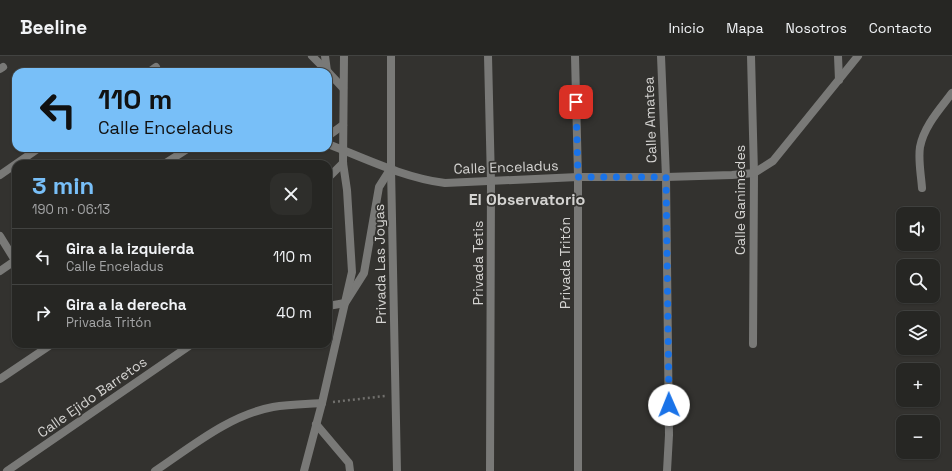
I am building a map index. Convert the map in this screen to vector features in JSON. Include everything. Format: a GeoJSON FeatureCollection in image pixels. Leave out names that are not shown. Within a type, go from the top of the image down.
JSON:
{"type":"FeatureCollection","features":[{"type":"Feature","properties":{"kind":"street"},"geometry":{"type":"LineString","coordinates":[[312,56],[324,68]]}},
{"type":"Feature","properties":{"kind":"street"},"geometry":{"type":"LineString","coordinates":[[325,56],[327,68]]}},
{"type":"Feature","properties":{"kind":"street"},"geometry":{"type":"LineString","coordinates":[[304,471],[322,403],[352,272],[352,252],[347,190],[343,163],[344,56]]}},
{"type":"Feature","properties":{"kind":"street","name":"Privada Las Joyas"},"geometry":{"type":"LineString","coordinates":[[391,56],[391,168],[397,471]]}},
{"type":"Feature","properties":{"kind":"street","name":"Privada Tetis"},"geometry":{"type":"LineString","coordinates":[[488,56],[491,182],[490,471]]}},
{"type":"Feature","properties":{"kind":"street","name":"Privada Tritón"},"geometry":{"type":"LineString","coordinates":[[575,56],[578,177],[578,471]]}},
{"type":"Feature","properties":{"kind":"street","name":"Calle Amatea"},"geometry":{"type":"LineString","coordinates":[[661,56],[666,177],[669,435],[667,471]]}},
{"type":"Feature","properties":{"kind":"street","name":"Calle Ganimedes"},"geometry":{"type":"LineString","coordinates":[[751,56],[754,173],[753,344]]}},
{"type":"Feature","properties":{"kind":"street"},"geometry":{"type":"LineString","coordinates":[[838,56],[838,80]]}},
{"type":"Feature","properties":{"kind":"street"},"geometry":{"type":"LineString","coordinates":[[754,173],[772,161],[858,56]]}},
{"type":"Feature","properties":{"kind":"street"},"geometry":{"type":"LineString","coordinates":[[332,76],[343,88]]}},
{"type":"Feature","properties":{"kind":"street"},"geometry":{"type":"LineString","coordinates":[[922,188],[920,159],[923,137],[928,126],[952,94]]}},
{"type":"Feature","properties":{"kind":"street"},"geometry":{"type":"LineString","coordinates":[[332,133],[343,125]]}},
{"type":"Feature","properties":{"kind":"street","name":"Calle Enceladus"},"geometry":{"type":"LineString","coordinates":[[332,146],[425,180],[445,183],[578,177],[666,177],[754,173]]}},
{"type":"Feature","properties":{"kind":"street"},"geometry":{"type":"LineString","coordinates":[[22,160],[33,152]]}},
{"type":"Feature","properties":{"kind":"street"},"geometry":{"type":"LineString","coordinates":[[170,160],[183,152]]}},
{"type":"Feature","properties":{"kind":"street"},"geometry":{"type":"LineString","coordinates":[[332,174],[343,163]]}},
{"type":"Feature","properties":{"kind":"street"},"geometry":{"type":"LineString","coordinates":[[0,175],[12,167]]}},
{"type":"Feature","properties":{"kind":"street"},"geometry":{"type":"LineString","coordinates":[[332,305],[344,303],[364,273],[379,186],[391,168]]}},
{"type":"Feature","properties":{"kind":"street"},"geometry":{"type":"LineString","coordinates":[[0,236],[12,255]]}},
{"type":"Feature","properties":{"kind":"street"},"geometry":{"type":"LineString","coordinates":[[0,272],[12,264]]}},
{"type":"Feature","properties":{"kind":"street"},"geometry":{"type":"LineString","coordinates":[[0,379],[46,348]]}},
{"type":"Feature","properties":{"kind":"street","name":"Calle Ejido Barretos"},"geometry":{"type":"LineString","coordinates":[[7,471],[186,348]]}},
{"type":"Feature","properties":{"kind":"street"},"geometry":{"type":"LineString","coordinates":[[155,471],[226,425],[249,413],[273,406],[322,403]]}},
{"type":"Feature","properties":{"kind":"street"},"geometry":{"type":"LineString","coordinates":[[316,424],[349,463],[350,471]]}},
{"type":"Feature","properties":{"kind":"path"},"geometry":{"type":"LineString","coordinates":[[322,403],[396,395]]}},
{"type":"Feature","properties":{"kind":"district","name":"El Observatorio"},"geometry":{"type":"Point","coordinates":[527,199]}},
{"type":"Feature","properties":{"kind":"route"},"geometry":{"type":"LineString","coordinates":[[576,102],[578,177],[666,177],[669,405]]}}]}
